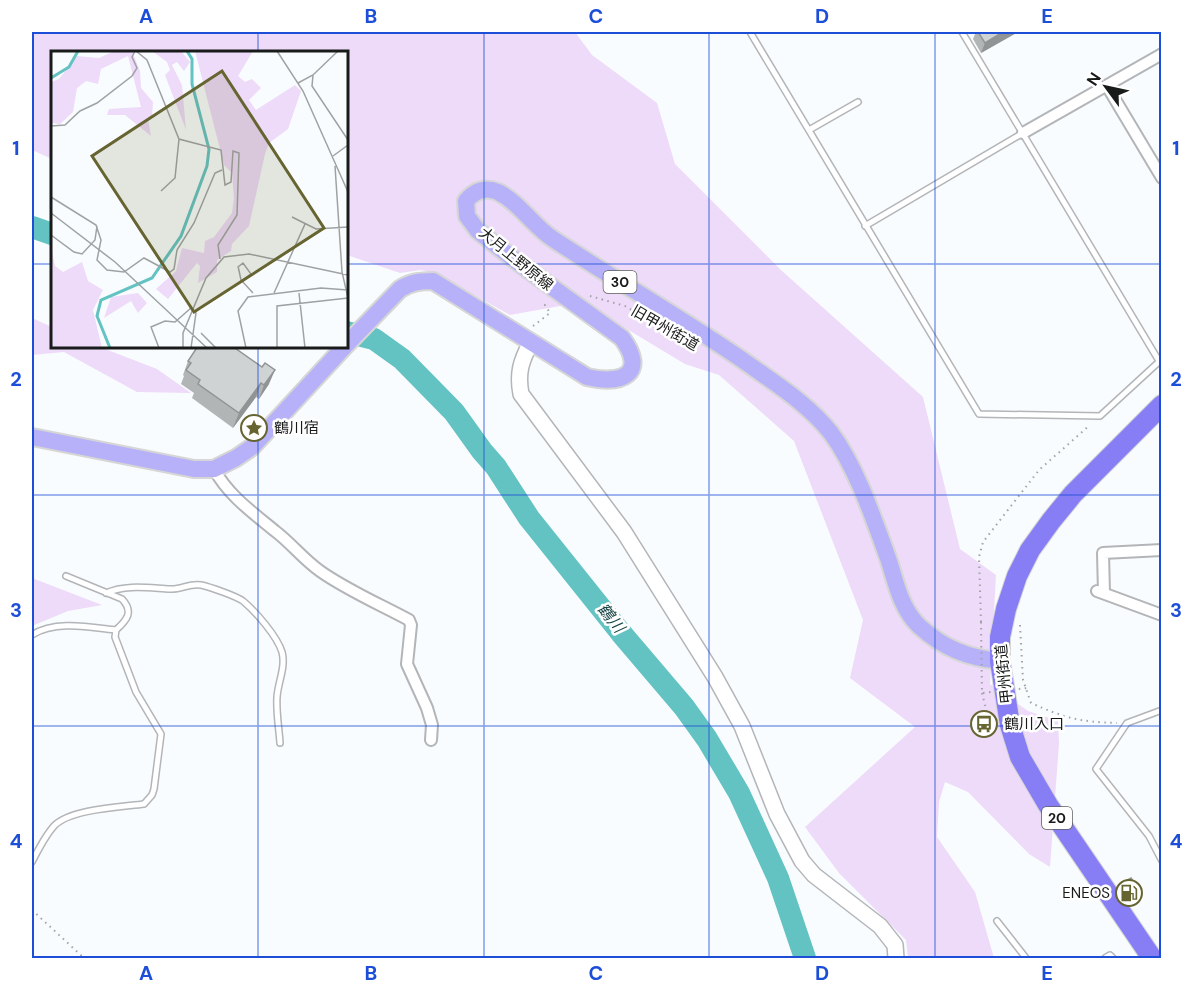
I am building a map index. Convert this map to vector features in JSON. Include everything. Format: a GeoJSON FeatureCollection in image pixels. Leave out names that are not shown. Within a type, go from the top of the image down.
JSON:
{"type":"FeatureCollection","features":[{"type":"Feature","properties":{"kind":"highway","name":"甲州街道"},"geometry":{"type":"LineString","coordinates":[[1152,958],[1048,805],[1020,758],[1010,725],[1000,661],[1000,637],[1017,576],[1030,550],[1050,521],[1073,494],[1161,405]]}},
{"type":"Feature","properties":{"kind":"main road","name":"大月上野原線"},"geometry":{"type":"LineString","coordinates":[[348,344],[400,290],[419,281],[433,281],[588,377],[605,381],[620,380],[628,374],[633,361],[630,349],[622,338],[516,261],[478,231],[467,216],[466,201],[473,193],[483,189],[496,191],[512,202],[549,237],[726,349],[769,379],[820,420],[832,435],[855,475],[901,599],[918,625],[947,646],[963,654],[976,659],[1000,661]]}},
{"type":"Feature","properties":{"kind":"main road","name":"大月上野原線"},"geometry":{"type":"LineString","coordinates":[[32,437],[194,469],[214,468],[236,458],[252,447],[304,388],[344,348]]}},
{"type":"Feature","properties":{"kind":"street"},"geometry":{"type":"LineString","coordinates":[[1023,133],[1161,54]]}},
{"type":"Feature","properties":{"kind":"street"},"geometry":{"type":"LineString","coordinates":[[1107,86],[1161,178]]}},
{"type":"Feature","properties":{"kind":"street"},"geometry":{"type":"LineString","coordinates":[[526,339],[518,378],[520,394],[624,532],[715,677],[742,726],[777,814],[802,861],[814,875],[880,926],[895,945],[896,958]]}},
{"type":"Feature","properties":{"kind":"street"},"geometry":{"type":"LineString","coordinates":[[214,468],[222,484],[239,502],[282,536],[304,559],[323,573],[409,620],[411,626],[407,664],[427,708],[432,725],[432,740]]}},
{"type":"Feature","properties":{"kind":"street"},"geometry":{"type":"LineString","coordinates":[[1161,550],[1103,553],[1100,592],[1161,615]]}},
{"type":"Feature","properties":{"kind":"lane"},"geometry":{"type":"LineString","coordinates":[[750,32],[978,414],[1100,416],[1160,360],[962,32]]}},
{"type":"Feature","properties":{"kind":"lane"},"geometry":{"type":"LineString","coordinates":[[809,130],[858,102]]}},
{"type":"Feature","properties":{"kind":"lane"},"geometry":{"type":"LineString","coordinates":[[866,226],[1023,133]]}},
{"type":"Feature","properties":{"kind":"lane"},"geometry":{"type":"LineString","coordinates":[[32,862],[50,831],[59,822],[83,813],[144,804],[152,795],[161,734],[136,692],[116,638],[116,630],[127,620],[129,613],[126,604],[122,599],[66,576]]}},
{"type":"Feature","properties":{"kind":"lane"},"geometry":{"type":"LineString","coordinates":[[106,592],[114,589],[141,587],[174,590],[189,584],[202,585],[242,600],[276,638],[282,651],[284,662],[277,700],[280,742]]}},
{"type":"Feature","properties":{"kind":"lane"},"geometry":{"type":"LineString","coordinates":[[32,635],[47,628],[86,627],[116,630]]}},
{"type":"Feature","properties":{"kind":"lane"},"geometry":{"type":"LineString","coordinates":[[1161,710],[1127,723],[1096,770],[1149,836],[1161,861]]}},
{"type":"Feature","properties":{"kind":"lane"},"geometry":{"type":"LineString","coordinates":[[997,921],[1026,958]]}},
{"type":"Feature","properties":{"kind":"lane"},"geometry":{"type":"LineString","coordinates":[[1105,958],[1110,955],[1113,958]]}},
{"type":"Feature","properties":{"kind":"path","name":"旧甲州街道"},"geometry":{"type":"LineString","coordinates":[[584,294],[625,306],[675,334]]}},
{"type":"Feature","properties":{"kind":"path"},"geometry":{"type":"LineString","coordinates":[[526,339],[550,314],[545,305],[547,303]]}},
{"type":"Feature","properties":{"kind":"path"},"geometry":{"type":"LineString","coordinates":[[989,721],[982,693],[979,557],[983,542],[1039,470],[1100,416]]}},
{"type":"Feature","properties":{"kind":"path"},"geometry":{"type":"LineString","coordinates":[[1020,625],[1023,680],[1028,688],[1031,703],[1062,716],[1085,722],[1127,723]]}},
{"type":"Feature","properties":{"kind":"path"},"geometry":{"type":"LineString","coordinates":[[982,693],[1028,688]]}},
{"type":"Feature","properties":{"kind":"path"},"geometry":{"type":"LineString","coordinates":[[32,910],[84,958]]}},
{"type":"Feature","properties":{"kind":"shaded area"},"geometry":{"type":"Polygon","coordinates":[[[32,32],[575,32],[592,55],[657,103],[675,164],[782,271],[923,397],[960,549],[996,575],[990,684],[1028,711],[1058,721],[1059,743],[1050,867],[1029,854],[968,792],[945,782],[939,802],[937,837],[975,892],[994,958],[908,958],[906,940],[839,873],[805,827],[915,727],[850,678],[863,620],[794,441],[719,375],[685,364],[582,302],[510,315],[436,274],[421,270],[400,273],[348,255],[348,51],[51,51],[51,159],[32,150],[32,32]]]}},
{"type":"Feature","properties":{"kind":"shaded area"},"geometry":{"type":"Polygon","coordinates":[[[32,318],[51,327],[51,348],[103,348],[157,369],[191,393],[137,392],[64,352],[32,355],[32,318]]]}},
{"type":"Feature","properties":{"kind":"shaded area"},"geometry":{"type":"Polygon","coordinates":[[[32,578],[102,605],[68,611],[32,626],[32,578]]]}},
{"type":"Feature","properties":{"kind":"building"},"geometry":{"type":"Polygon","coordinates":[[[978,32],[1003,32],[985,43],[978,32]]]}},
{"type":"Feature","properties":{"kind":"building"},"geometry":{"type":"Polygon","coordinates":[[[197,348],[235,348],[262,367],[265,363],[275,370],[264,385],[261,383],[239,413],[198,384],[200,380],[186,370],[191,363],[188,361],[197,348]]]}},
{"type":"Feature","properties":{"kind":"building"},"geometry":{"type":"Polygon","coordinates":[[[1131,878],[1141,893],[1130,899],[1120,884],[1131,878]]]}},
{"type":"Feature","properties":{"kind":"waterway","name":"鶴川"},"geometry":{"type":"LineString","coordinates":[[32,227],[51,234]]}},
{"type":"Feature","properties":{"kind":"waterway","name":"鶴川"},"geometry":{"type":"LineString","coordinates":[[348,332],[374,339],[402,359],[454,412],[496,467],[529,518],[684,707],[707,739],[739,793],[778,878],[805,958]]}},
{"type":"Feature","properties":{"kind":"place","name":"鶴川宿"},"geometry":{"type":"Point","coordinates":[254,428]}},
{"type":"Feature","properties":{"kind":"place","name":"鶴川入口"},"geometry":{"type":"Point","coordinates":[984,724]}},
{"type":"Feature","properties":{"kind":"place","name":"ENEOS"},"geometry":{"type":"Point","coordinates":[1129,893]}}]}
